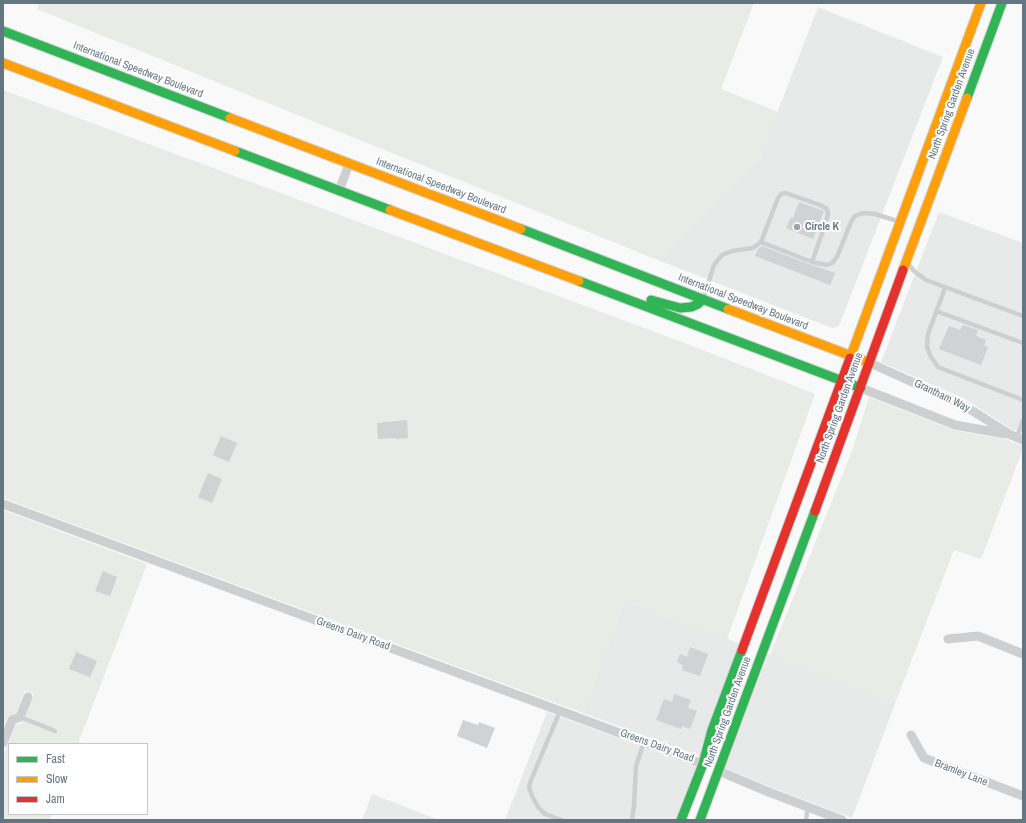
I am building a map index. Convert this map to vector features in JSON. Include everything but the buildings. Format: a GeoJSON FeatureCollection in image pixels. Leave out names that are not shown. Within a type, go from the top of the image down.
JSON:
{"type":"FeatureCollection","features":[{"type":"Feature","properties":{"kind":"main road","name":"North Spring Garden Avenue"},"geometry":{"type":"LineString","coordinates":[[681,820],[703,764],[712,730],[981,3]]}},
{"type":"Feature","properties":{"kind":"main road","name":"North Spring Garden Avenue"},"geometry":{"type":"LineString","coordinates":[[700,820],[861,388],[1002,3]]}},
{"type":"Feature","properties":{"kind":"main road","name":"International Speedway Boulevard"},"geometry":{"type":"LineString","coordinates":[[3,31],[870,363]]}},
{"type":"Feature","properties":{"kind":"main road"},"geometry":{"type":"LineString","coordinates":[[3,63],[861,388]]}},
{"type":"Feature","properties":{"kind":"main road"},"geometry":{"type":"LineString","coordinates":[[954,77],[959,91],[961,114]]}},
{"type":"Feature","properties":{"kind":"main road"},"geometry":{"type":"LineString","coordinates":[[555,272],[680,308],[691,307],[698,304],[703,299]]}},
{"type":"Feature","properties":{"kind":"main road"},"geometry":{"type":"LineString","coordinates":[[712,730],[713,754],[719,772]]}},
{"type":"Feature","properties":{"kind":"main road"},"geometry":{"type":"LineString","coordinates":[[703,764],[702,773],[705,808]]}},
{"type":"Feature","properties":{"kind":"street"},"geometry":{"type":"LineString","coordinates":[[339,190],[349,164]]}},
{"type":"Feature","properties":{"kind":"street","name":"Grantham Way"},"geometry":{"type":"LineString","coordinates":[[870,363],[962,404],[1017,438]]}},
{"type":"Feature","properties":{"kind":"street","name":"Grantham Way"},"geometry":{"type":"LineString","coordinates":[[861,388],[955,424],[1017,438]]}},
{"type":"Feature","properties":{"kind":"street","name":"Greens Dairy Road"},"geometry":{"type":"LineString","coordinates":[[3,504],[703,764]]}},
{"type":"Feature","properties":{"kind":"street"},"geometry":{"type":"LineString","coordinates":[[948,639],[978,636],[1023,654]]}},
{"type":"Feature","properties":{"kind":"street"},"geometry":{"type":"LineString","coordinates":[[3,743],[12,720],[20,717],[28,697]]}},
{"type":"Feature","properties":{"kind":"street","name":"Bramley Lane"},"geometry":{"type":"LineString","coordinates":[[911,735],[924,758],[1023,796]]}},
{"type":"Feature","properties":{"kind":"street"},"geometry":{"type":"LineString","coordinates":[[719,772],[842,820]]}},
{"type":"Feature","properties":{"kind":"lane"},"geometry":{"type":"LineString","coordinates":[[703,299],[714,265],[722,255],[732,251],[753,248],[761,242],[778,198],[781,194],[786,193],[827,209],[828,214],[826,222],[812,262]]}},
{"type":"Feature","properties":{"kind":"lane"},"geometry":{"type":"LineString","coordinates":[[761,242],[812,262],[827,265],[837,257],[851,222],[855,216],[863,213],[875,214],[900,222]]}},
{"type":"Feature","properties":{"kind":"lane"},"geometry":{"type":"LineString","coordinates":[[907,262],[914,271],[926,280],[1023,316]]}},
{"type":"Feature","properties":{"kind":"lane"},"geometry":{"type":"LineString","coordinates":[[945,288],[928,334],[927,347],[931,357],[938,367],[1023,400]]}},
{"type":"Feature","properties":{"kind":"lane"},"geometry":{"type":"LineString","coordinates":[[936,311],[1023,343]]}},
{"type":"Feature","properties":{"kind":"lane"},"geometry":{"type":"LineString","coordinates":[[1017,438],[1023,420]]}},
{"type":"Feature","properties":{"kind":"lane"},"geometry":{"type":"LineString","coordinates":[[560,711],[531,780],[530,787],[532,796],[538,807],[545,814],[562,820]]}},
{"type":"Feature","properties":{"kind":"lane"},"geometry":{"type":"LineString","coordinates":[[20,717],[55,731]]}},
{"type":"Feature","properties":{"kind":"lane"},"geometry":{"type":"LineString","coordinates":[[632,820],[636,766],[644,742]]}},
{"type":"Feature","properties":{"kind":"lane"},"geometry":{"type":"LineString","coordinates":[[806,820],[808,807]]}},
{"type":"Feature","properties":{"kind":"shaded area"},"geometry":{"type":"Polygon","coordinates":[[[39,3],[754,3],[721,89],[778,112],[761,155],[658,260],[37,9],[39,3]]]}},
{"type":"Feature","properties":{"kind":"shaded area"},"geometry":{"type":"Polygon","coordinates":[[[818,7],[943,57],[839,326],[832,328],[658,260],[761,155],[818,7]]]}},
{"type":"Feature","properties":{"kind":"shaded area"},"geometry":{"type":"Polygon","coordinates":[[[3,90],[682,342],[815,394],[727,639],[625,601],[583,713],[3,498],[3,90]]]}},
{"type":"Feature","properties":{"kind":"shaded area"},"geometry":{"type":"Polygon","coordinates":[[[939,212],[1023,243],[1023,434],[1017,430],[1013,430],[965,399],[881,362],[939,212]]]}},
{"type":"Feature","properties":{"kind":"shaded area"},"geometry":{"type":"Polygon","coordinates":[[[869,397],[953,430],[1009,440],[1012,443],[1013,442],[1023,446],[981,559],[954,550],[896,701],[770,655],[852,451],[869,397]]]}},
{"type":"Feature","properties":{"kind":"shaded area"},"geometry":{"type":"Polygon","coordinates":[[[3,510],[147,564],[78,743],[8,743],[15,725],[21,723],[24,719],[34,694],[25,690],[16,713],[7,718],[3,729],[3,510]]]}},
{"type":"Feature","properties":{"kind":"shaded area"},"geometry":{"type":"Polygon","coordinates":[[[625,601],[739,643],[700,756],[583,713],[625,601]]]}},
{"type":"Feature","properties":{"kind":"shaded area"},"geometry":{"type":"Polygon","coordinates":[[[768,654],[896,701],[852,818],[725,768],[768,654]]]}},
{"type":"Feature","properties":{"kind":"shaded area"},"geometry":{"type":"Polygon","coordinates":[[[547,712],[697,767],[676,820],[505,820],[547,712]]]}},
{"type":"Feature","properties":{"kind":"shaded area"},"geometry":{"type":"Polygon","coordinates":[[[8,744],[8,815],[52,815],[50,820],[3,820],[3,757],[8,744]]]}},
{"type":"Feature","properties":{"kind":"shaded area"},"geometry":{"type":"Polygon","coordinates":[[[372,794],[439,820],[362,820],[372,794]]]}},
{"type":"Feature","properties":{"kind":"traffic: fast"},"geometry":{"type":"LineString","coordinates":[[967,98],[1002,3]]}},
{"type":"Feature","properties":{"kind":"traffic: fast"},"geometry":{"type":"LineString","coordinates":[[3,31],[230,118]]}},
{"type":"Feature","properties":{"kind":"traffic: fast"},"geometry":{"type":"LineString","coordinates":[[235,151],[390,210]]}},
{"type":"Feature","properties":{"kind":"traffic: fast"},"geometry":{"type":"LineString","coordinates":[[521,229],[728,309]]}},
{"type":"Feature","properties":{"kind":"traffic: fast"},"geometry":{"type":"LineString","coordinates":[[579,281],[861,388]]}},
{"type":"Feature","properties":{"kind":"traffic: fast"},"geometry":{"type":"LineString","coordinates":[[651,300],[680,308],[691,307],[698,304],[703,299]]}},
{"type":"Feature","properties":{"kind":"traffic: fast"},"geometry":{"type":"LineString","coordinates":[[700,820],[815,511]]}},
{"type":"Feature","properties":{"kind":"traffic: fast"},"geometry":{"type":"LineString","coordinates":[[681,820],[703,764],[712,730],[742,650]]}},
{"type":"Feature","properties":{"kind":"traffic: slow"},"geometry":{"type":"LineString","coordinates":[[850,358],[981,3]]}},
{"type":"Feature","properties":{"kind":"traffic: slow"},"geometry":{"type":"LineString","coordinates":[[3,63],[235,151]]}},
{"type":"Feature","properties":{"kind":"traffic: slow"},"geometry":{"type":"LineString","coordinates":[[903,270],[967,98]]}},
{"type":"Feature","properties":{"kind":"traffic: slow"},"geometry":{"type":"LineString","coordinates":[[230,118],[521,229]]}},
{"type":"Feature","properties":{"kind":"traffic: slow"},"geometry":{"type":"LineString","coordinates":[[390,210],[579,281]]}},
{"type":"Feature","properties":{"kind":"traffic: slow"},"geometry":{"type":"LineString","coordinates":[[728,309],[870,363]]}},
{"type":"Feature","properties":{"kind":"traffic: jam"},"geometry":{"type":"LineString","coordinates":[[815,511],[903,270]]}},
{"type":"Feature","properties":{"kind":"traffic: jam"},"geometry":{"type":"LineString","coordinates":[[742,650],[850,358]]}},
{"type":"Feature","properties":{"kind":"place","name":"Circle K"},"geometry":{"type":"Point","coordinates":[797,227]}}]}
